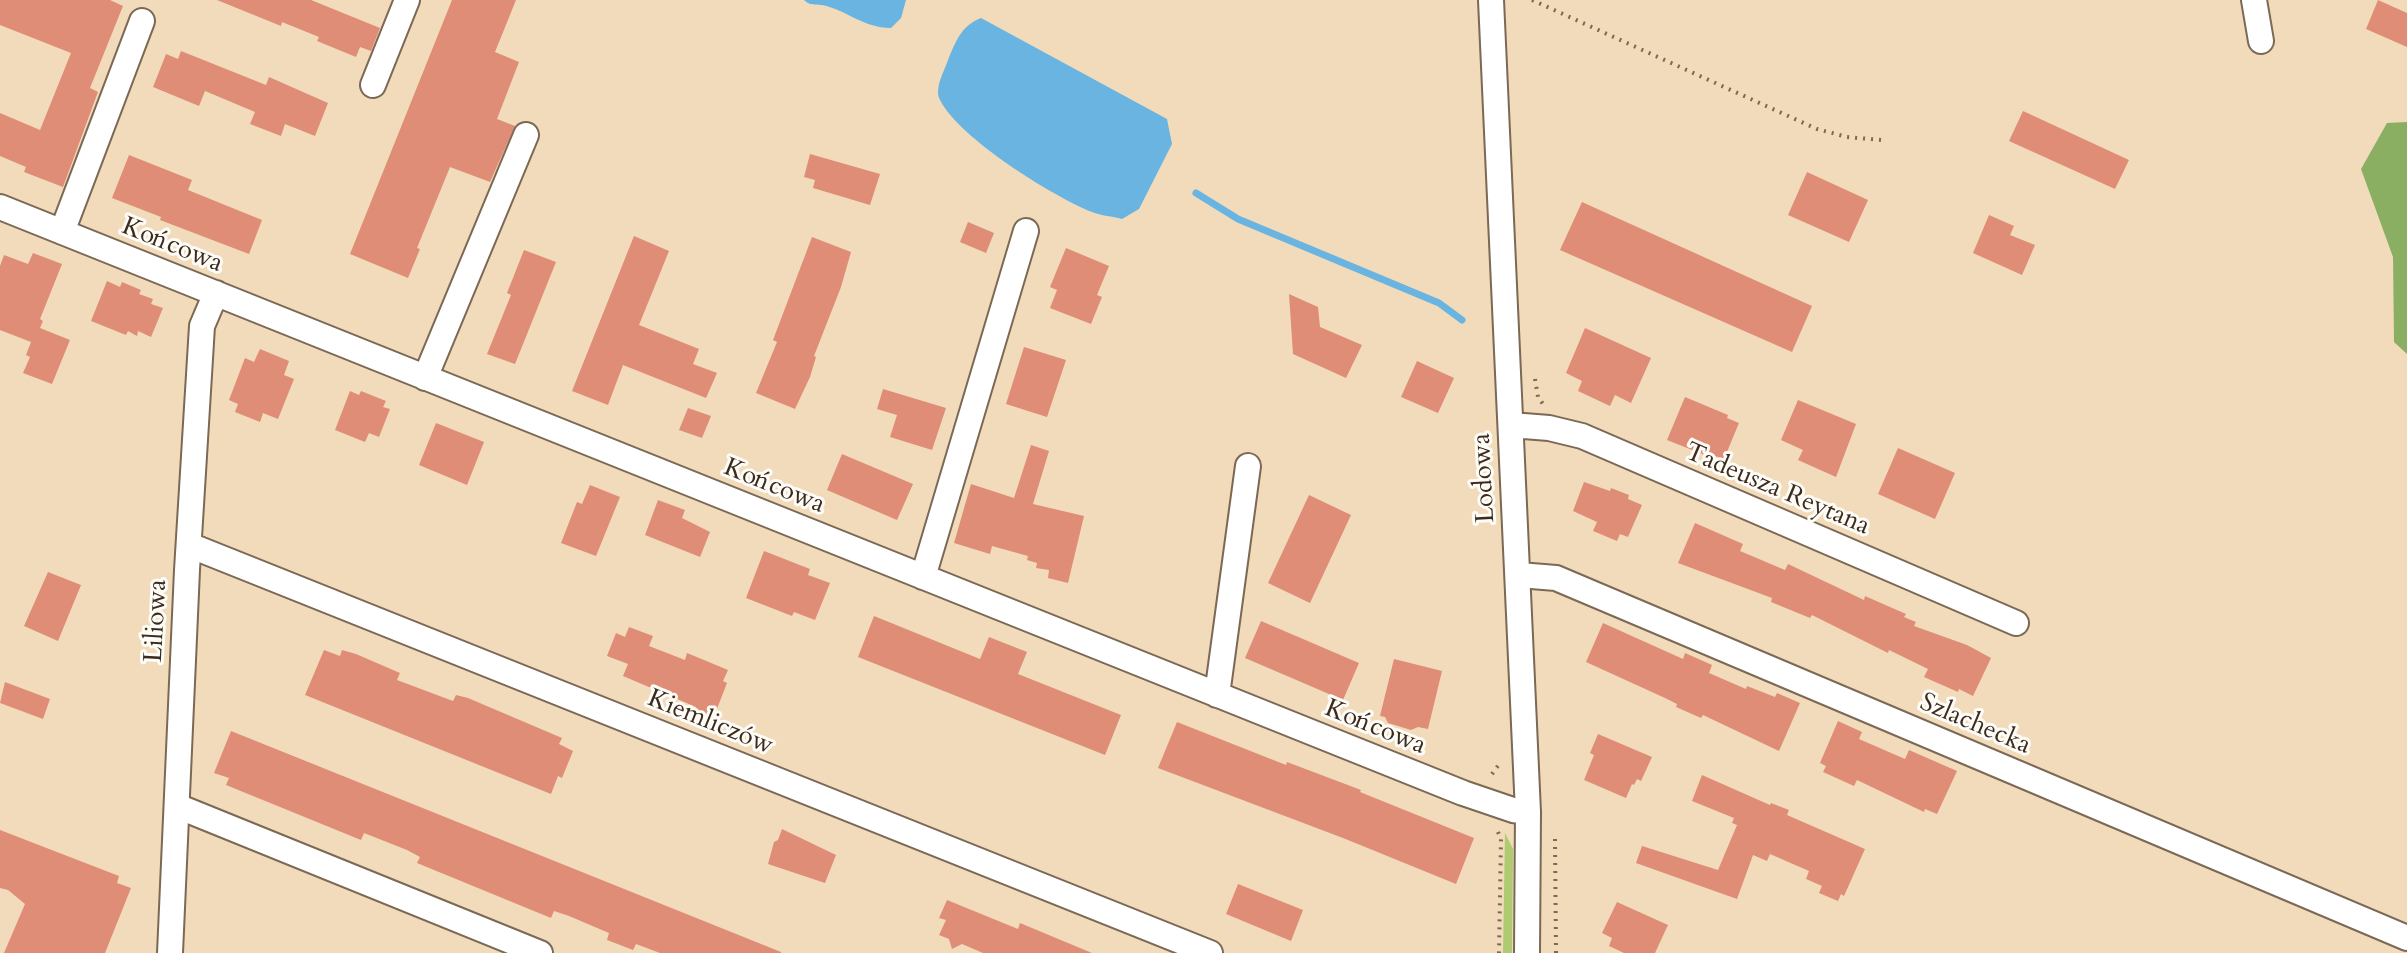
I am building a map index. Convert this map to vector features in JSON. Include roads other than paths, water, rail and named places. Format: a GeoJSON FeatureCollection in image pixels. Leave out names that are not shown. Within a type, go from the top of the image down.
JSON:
{"type":"FeatureCollection","features":[{"type":"Feature","properties":{"kind":"street"},"geometry":{"type":"LineString","coordinates":[[373,85],[407,0]]}},
{"type":"Feature","properties":{"kind":"street","name":"Lodowa"},"geometry":{"type":"LineString","coordinates":[[1491,0],[1528,812],[1527,953]]}},
{"type":"Feature","properties":{"kind":"street"},"geometry":{"type":"LineString","coordinates":[[2254,0],[2261,41]]}},
{"type":"Feature","properties":{"kind":"street"},"geometry":{"type":"LineString","coordinates":[[62,232],[142,21]]}},
{"type":"Feature","properties":{"kind":"street"},"geometry":{"type":"LineString","coordinates":[[425,378],[526,135]]}},
{"type":"Feature","properties":{"kind":"street","name":"Końcowa"},"geometry":{"type":"LineString","coordinates":[[0,207],[1463,793],[1528,812]]}},
{"type":"Feature","properties":{"kind":"street"},"geometry":{"type":"LineString","coordinates":[[923,577],[1026,231]]}},
{"type":"Feature","properties":{"kind":"street","name":"Liliowa"},"geometry":{"type":"LineString","coordinates":[[170,953],[202,326],[216,293]]}},
{"type":"Feature","properties":{"kind":"street","name":"Tadeusza Reytana"},"geometry":{"type":"LineString","coordinates":[[1511,425],[1549,428],[1582,436],[2016,623]]}},
{"type":"Feature","properties":{"kind":"street"},"geometry":{"type":"LineString","coordinates":[[1217,695],[1248,466]]}},
{"type":"Feature","properties":{"kind":"street","name":"Kiemliczów"},"geometry":{"type":"LineString","coordinates":[[189,545],[1210,953]]}},
{"type":"Feature","properties":{"kind":"street","name":"Szlachecka"},"geometry":{"type":"LineString","coordinates":[[1519,575],[1556,578],[2407,938]]}},
{"type":"Feature","properties":{"kind":"street"},"geometry":{"type":"LineString","coordinates":[[177,806],[540,953]]}},
{"type":"Feature","properties":{"kind":"water"},"geometry":{"type":"Polygon","coordinates":[[[804,0],[906,0],[901,18],[891,28],[872,25],[831,7],[804,0]]]}},
{"type":"Feature","properties":{"kind":"water"},"geometry":{"type":"Polygon","coordinates":[[[981,18],[1167,119],[1172,144],[1139,209],[1122,219],[1075,204],[1008,164],[950,115],[938,95],[940,80],[960,35],[981,18]]]}},
{"type":"Feature","properties":{"kind":"waterway"},"geometry":{"type":"LineString","coordinates":[[1196,193],[1238,219],[1439,303],[1462,320]]}}]}
